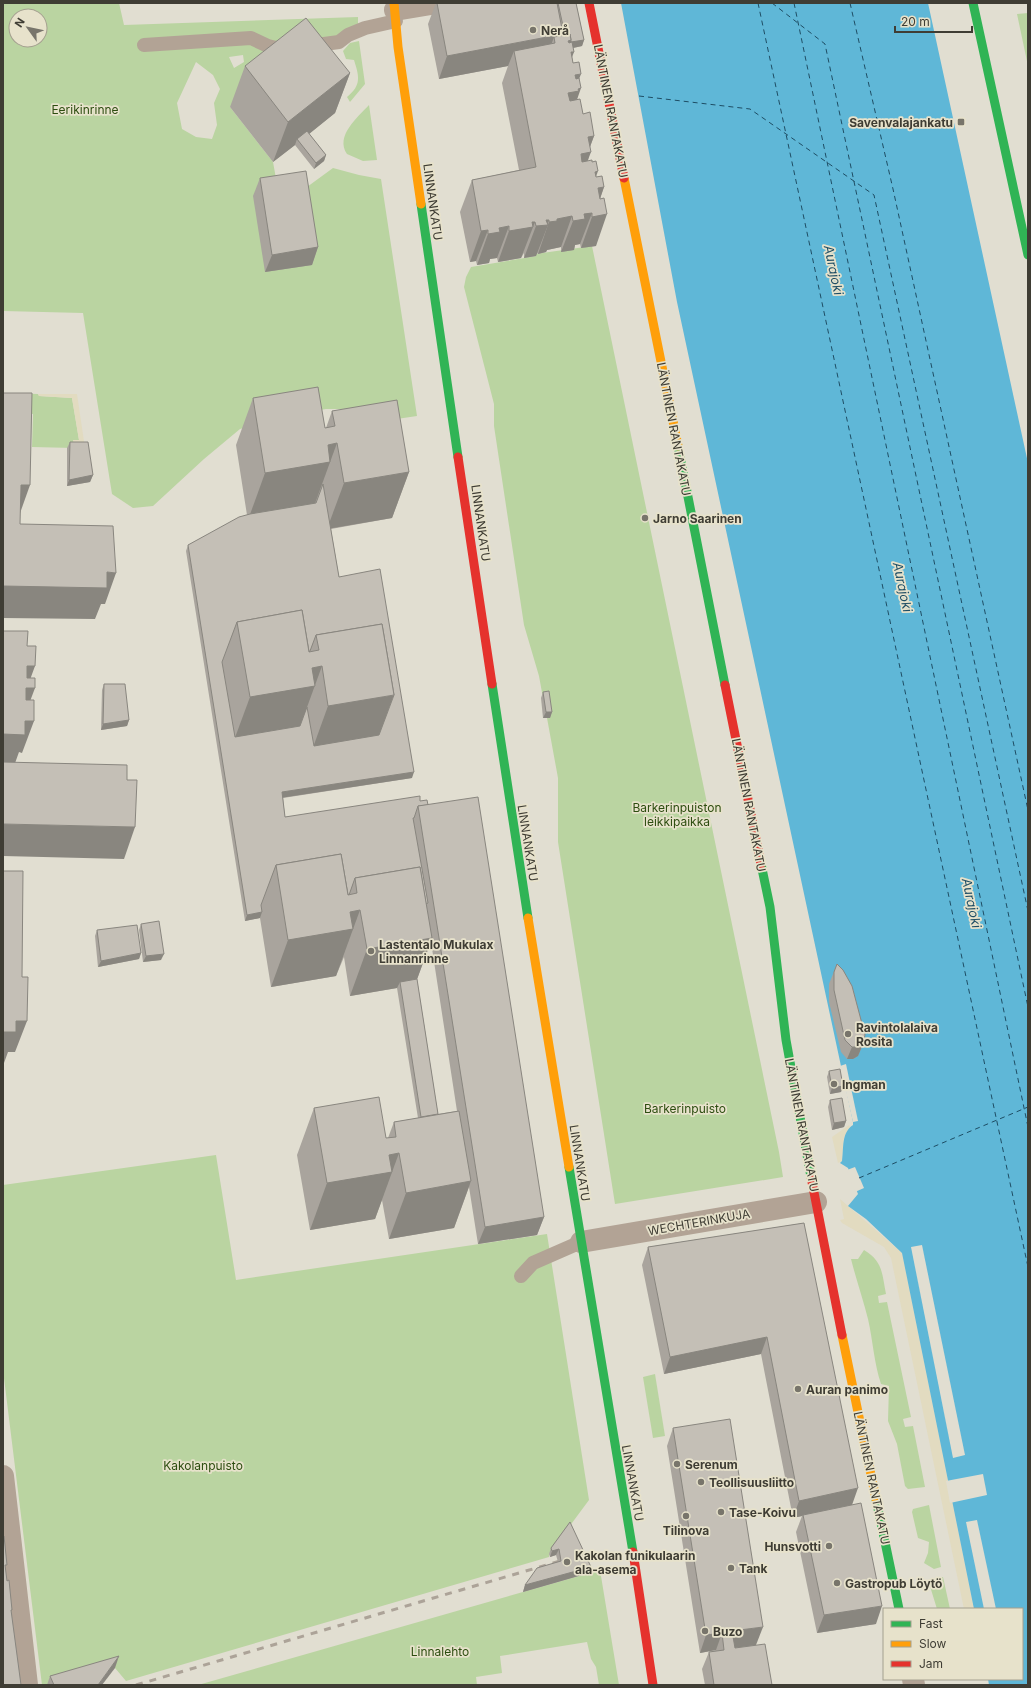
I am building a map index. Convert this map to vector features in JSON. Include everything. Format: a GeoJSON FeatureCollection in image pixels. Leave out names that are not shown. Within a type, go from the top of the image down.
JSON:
{"type":"FeatureCollection","features":[{"type":"Feature","properties":{"kind":"street"},"geometry":{"type":"LineString","coordinates":[[395,11],[437,3]]}},
{"type":"Feature","properties":{"kind":"street","name":"LÄNTINEN RANTAKATU"},"geometry":{"type":"LineString","coordinates":[[589,3],[770,907],[786,1040],[821,1231],[899,1608]]}},
{"type":"Feature","properties":{"kind":"street"},"geometry":{"type":"LineString","coordinates":[[973,3],[1028,255]]}},
{"type":"Feature","properties":{"kind":"street","name":"LINNANKATU"},"geometry":{"type":"LineString","coordinates":[[395,11],[398,47],[514,836],[653,1685]]}},
{"type":"Feature","properties":{"kind":"street","name":"WECHTERINKUJA"},"geometry":{"type":"LineString","coordinates":[[581,1242],[816,1202]]}},
{"type":"Feature","properties":{"kind":"street"},"geometry":{"type":"LineString","coordinates":[[3,1476],[27,1685]]}},
{"type":"Feature","properties":{"kind":"lane"},"geometry":{"type":"LineString","coordinates":[[144,45],[251,38],[276,48],[327,45],[339,42],[348,35],[365,28],[395,11]]}},
{"type":"Feature","properties":{"kind":"lane"},"geometry":{"type":"LineString","coordinates":[[521,1276],[533,1263],[581,1242]]}},
{"type":"Feature","properties":{"kind":"green space","name":"Eerikinrinne"},"geometry":{"type":"Polygon","coordinates":[[[3,3],[119,3],[124,25],[358,17],[358,37],[262,52],[274,72],[230,107],[273,162],[277,184],[307,187],[333,168],[381,179],[417,416],[390,420],[360,409],[326,409],[291,415],[240,429],[204,459],[153,506],[133,508],[112,494],[83,313],[3,311],[3,3]],[[243,55],[229,57],[234,68],[244,62],[243,55]],[[196,62],[177,103],[182,129],[196,137],[212,139],[217,125],[214,103],[220,89],[213,75],[196,62]]]}},
{"type":"Feature","properties":{"kind":"green space"},"geometry":{"type":"Polygon","coordinates":[[[1028,13],[1028,66],[1017,14],[1028,13]]]}},
{"type":"Feature","properties":{"kind":"green space"},"geometry":{"type":"Polygon","coordinates":[[[359,41],[365,84],[350,102],[347,97],[355,88],[358,76],[354,60],[346,59],[343,51],[350,43],[359,41]]]}},
{"type":"Feature","properties":{"kind":"green space"},"geometry":{"type":"Polygon","coordinates":[[[369,105],[377,160],[363,161],[347,154],[344,147],[344,141],[349,128],[369,105]]]}},
{"type":"Feature","properties":{"kind":"green space","name":"Barkerinpuisto"},"geometry":{"type":"Polygon","coordinates":[[[592,246],[783,1177],[615,1204],[558,842],[558,778],[547,718],[550,717],[546,698],[543,698],[539,676],[524,625],[494,426],[494,404],[464,287],[466,277],[471,267],[536,256],[535,254],[592,246]]]}},
{"type":"Feature","properties":{"kind":"green space"},"geometry":{"type":"Polygon","coordinates":[[[3,393],[38,394],[39,396],[72,398],[79,440],[74,448],[32,447],[33,414],[5,413],[3,393]]]}},
{"type":"Feature","properties":{"kind":"green space","name":"Kakolanpuisto"},"geometry":{"type":"Polygon","coordinates":[[[216,1155],[236,1280],[547,1234],[589,1500],[549,1554],[549,1557],[126,1681],[115,1668],[55,1685],[42,1685],[3,1370],[3,1185],[216,1155]]]}},
{"type":"Feature","properties":{"kind":"green space"},"geometry":{"type":"Polygon","coordinates":[[[864,1250],[875,1259],[881,1269],[886,1294],[878,1296],[879,1303],[887,1302],[911,1417],[903,1419],[905,1427],[913,1426],[925,1487],[908,1489],[905,1486],[897,1444],[888,1421],[889,1386],[881,1384],[868,1319],[851,1259],[858,1259],[864,1250]]]}},
{"type":"Feature","properties":{"kind":"green space"},"geometry":{"type":"Polygon","coordinates":[[[655,1374],[665,1436],[653,1438],[643,1377],[655,1374]]]}},
{"type":"Feature","properties":{"kind":"green space"},"geometry":{"type":"Polygon","coordinates":[[[929,1505],[941,1567],[934,1569],[924,1563],[928,1553],[929,1542],[918,1538],[912,1512],[913,1509],[929,1505]]]}},
{"type":"Feature","properties":{"kind":"green space","name":"Linnalehto"},"geometry":{"type":"Polygon","coordinates":[[[600,1570],[619,1685],[599,1685],[596,1667],[591,1659],[587,1642],[500,1656],[502,1673],[476,1677],[477,1685],[198,1685],[600,1570]]]}},
{"type":"Feature","properties":{"kind":"green space"},"geometry":{"type":"Polygon","coordinates":[[[943,1577],[950,1608],[937,1608],[929,1583],[936,1582],[935,1578],[943,1577]]]}},
{"type":"Feature","properties":{"kind":"sand"},"geometry":{"type":"Polygon","coordinates":[[[38,394],[77,394],[85,448],[74,448],[73,440],[79,440],[72,398],[39,396],[38,394]]]}},
{"type":"Feature","properties":{"kind":"sand"},"geometry":{"type":"Polygon","coordinates":[[[849,1125],[850,1127],[844,1137],[842,1161],[838,1163],[832,1137],[849,1125]]]}},
{"type":"Feature","properties":{"kind":"sand"},"geometry":{"type":"Polygon","coordinates":[[[840,1199],[902,1253],[974,1608],[964,1608],[891,1258],[884,1247],[842,1223],[840,1220],[844,1219],[840,1199]]]}},
{"type":"Feature","properties":{"kind":"water","name":"Aurajoki"},"geometry":{"type":"Polygon","coordinates":[[[621,3],[928,3],[1028,463],[1028,1685],[989,1685],[988,1680],[1023,1680],[1023,1608],[974,1608],[902,1253],[866,1219],[848,1206],[858,1194],[848,1168],[840,1163],[842,1161],[846,1132],[853,1125],[853,1122],[677,302],[621,3]]]}},
{"type":"Feature","properties":{"kind":"pier"},"geometry":{"type":"Polygon","coordinates":[[[846,1064],[858,1121],[853,1122],[840,1066],[846,1064]]]}},
{"type":"Feature","properties":{"kind":"pier"},"geometry":{"type":"Polygon","coordinates":[[[855,1167],[864,1188],[855,1192],[847,1170],[855,1167]]]}},
{"type":"Feature","properties":{"kind":"pier"},"geometry":{"type":"Polygon","coordinates":[[[922,1245],[965,1455],[953,1458],[911,1247],[922,1245]]]}},
{"type":"Feature","properties":{"kind":"pier"},"geometry":{"type":"Polygon","coordinates":[[[983,1474],[987,1495],[950,1503],[946,1481],[983,1474]]]}},
{"type":"Feature","properties":{"kind":"pier"},"geometry":{"type":"Polygon","coordinates":[[[977,1520],[996,1608],[984,1608],[966,1522],[977,1520]]]}},
{"type":"Feature","properties":{"kind":"building"},"geometry":{"type":"Polygon","coordinates":[[[437,3],[557,3],[563,34],[447,56],[437,3]]]}},
{"type":"Feature","properties":{"kind":"building"},"geometry":{"type":"Polygon","coordinates":[[[558,3],[576,3],[584,40],[571,42],[570,34],[565,35],[558,3]]]}},
{"type":"Feature","properties":{"kind":"building"},"geometry":{"type":"Polygon","coordinates":[[[306,18],[350,73],[288,122],[245,66],[306,18]]]}},
{"type":"Feature","properties":{"kind":"building"},"geometry":{"type":"Polygon","coordinates":[[[570,34],[571,40],[568,41],[569,43],[572,42],[574,52],[571,52],[573,63],[579,62],[581,74],[575,75],[576,79],[579,78],[581,88],[578,89],[579,91],[568,93],[570,101],[580,99],[583,114],[590,112],[594,136],[588,137],[591,152],[581,154],[582,162],[592,160],[592,162],[596,161],[598,171],[595,172],[596,177],[602,176],[604,187],[598,188],[600,199],[604,198],[607,214],[592,217],[592,213],[584,214],[585,219],[573,221],[572,216],[557,219],[557,221],[549,222],[549,220],[546,220],[548,225],[536,226],[535,222],[532,222],[533,227],[509,231],[509,226],[499,228],[500,232],[488,234],[488,230],[481,231],[472,180],[536,167],[514,51],[555,43],[554,37],[570,34]]]}},
{"type":"Feature","properties":{"kind":"building"},"geometry":{"type":"Polygon","coordinates":[[[307,131],[326,155],[316,163],[297,139],[307,131]]]}},
{"type":"Feature","properties":{"kind":"building"},"geometry":{"type":"Polygon","coordinates":[[[306,171],[318,247],[272,255],[260,178],[306,171]]]}},
{"type":"Feature","properties":{"kind":"building"},"geometry":{"type":"Polygon","coordinates":[[[318,387],[325,428],[335,426],[332,411],[397,400],[409,472],[344,483],[337,443],[328,445],[330,462],[265,473],[253,398],[318,387]]]}},
{"type":"Feature","properties":{"kind":"building"},"geometry":{"type":"Polygon","coordinates":[[[3,393],[32,393],[30,485],[21,485],[20,524],[113,526],[116,573],[107,572],[107,588],[3,586],[3,393]]]}},
{"type":"Feature","properties":{"kind":"building"},"geometry":{"type":"Polygon","coordinates":[[[70,442],[88,442],[93,475],[69,480],[70,442]]]}},
{"type":"Feature","properties":{"kind":"building"},"geometry":{"type":"Polygon","coordinates":[[[323,484],[339,577],[380,569],[414,772],[282,792],[285,817],[420,796],[420,801],[427,800],[428,805],[418,806],[413,818],[428,903],[426,904],[420,867],[355,878],[348,895],[341,854],[276,865],[261,905],[262,912],[247,915],[188,545],[239,517],[316,503],[323,484]],[[302,610],[237,622],[222,662],[235,737],[300,726],[307,707],[314,746],[379,735],[394,695],[382,624],[316,635],[309,652],[302,610]]]}},
{"type":"Feature","properties":{"kind":"building"},"geometry":{"type":"Polygon","coordinates":[[[302,610],[309,652],[319,650],[316,635],[382,624],[394,695],[328,706],[322,666],[312,668],[315,686],[250,697],[237,622],[302,610]]]}},
{"type":"Feature","properties":{"kind":"building"},"geometry":{"type":"Polygon","coordinates":[[[3,631],[28,631],[27,646],[36,646],[35,666],[27,666],[27,678],[35,678],[35,688],[26,688],[26,700],[34,700],[34,721],[25,721],[25,735],[3,734],[3,631]]]}},
{"type":"Feature","properties":{"kind":"building"},"geometry":{"type":"Polygon","coordinates":[[[104,684],[125,684],[129,720],[103,724],[104,684]]]}},
{"type":"Feature","properties":{"kind":"building"},"geometry":{"type":"Polygon","coordinates":[[[549,691],[552,712],[546,712],[543,692],[549,691]]]}},
{"type":"Feature","properties":{"kind":"building"},"geometry":{"type":"Polygon","coordinates":[[[3,762],[127,765],[127,780],[137,780],[135,827],[3,824],[3,762]]]}},
{"type":"Feature","properties":{"kind":"building"},"geometry":{"type":"Polygon","coordinates":[[[478,797],[544,1217],[485,1227],[418,806],[478,797]]]}},
{"type":"Feature","properties":{"kind":"building"},"geometry":{"type":"Polygon","coordinates":[[[341,854],[348,895],[357,893],[355,878],[420,867],[432,938],[367,949],[360,910],[350,912],[353,929],[288,940],[276,865],[341,854]]]}},
{"type":"Feature","properties":{"kind":"building"},"geometry":{"type":"Polygon","coordinates":[[[3,871],[23,871],[22,977],[28,977],[27,1021],[16,1021],[16,1032],[3,1032],[3,871]]]}},
{"type":"Feature","properties":{"kind":"building"},"geometry":{"type":"Polygon","coordinates":[[[159,921],[164,954],[146,956],[141,924],[159,921]]]}},
{"type":"Feature","properties":{"kind":"building"},"geometry":{"type":"Polygon","coordinates":[[[137,925],[141,953],[101,961],[97,930],[137,925]]]}},
{"type":"Feature","properties":{"kind":"building"},"geometry":{"type":"Polygon","coordinates":[[[837,964],[843,970],[852,986],[865,1035],[863,1044],[857,1047],[852,1047],[845,1040],[834,990],[834,972],[837,964]]]}},
{"type":"Feature","properties":{"kind":"building"},"geometry":{"type":"Polygon","coordinates":[[[417,979],[438,1114],[421,1117],[400,982],[417,979]]]}},
{"type":"Feature","properties":{"kind":"building"},"geometry":{"type":"Polygon","coordinates":[[[840,1069],[843,1086],[832,1088],[829,1071],[840,1069]]]}},
{"type":"Feature","properties":{"kind":"building"},"geometry":{"type":"Polygon","coordinates":[[[379,1097],[386,1138],[396,1137],[394,1122],[459,1111],[471,1181],[406,1193],[399,1153],[389,1155],[392,1172],[327,1183],[314,1108],[379,1097]]]}},
{"type":"Feature","properties":{"kind":"building"},"geometry":{"type":"Polygon","coordinates":[[[842,1098],[846,1121],[834,1123],[830,1100],[842,1098]]]}},
{"type":"Feature","properties":{"kind":"building","name":"Auran panimo"},"geometry":{"type":"Polygon","coordinates":[[[804,1223],[858,1488],[799,1501],[767,1337],[670,1357],[648,1247],[804,1223]]]}},
{"type":"Feature","properties":{"kind":"building"},"geometry":{"type":"Polygon","coordinates":[[[730,1419],[763,1627],[732,1631],[735,1648],[765,1644],[772,1685],[714,1685],[709,1652],[724,1650],[722,1633],[706,1635],[673,1428],[730,1419]]]}},
{"type":"Feature","properties":{"kind":"building"},"geometry":{"type":"Polygon","coordinates":[[[861,1503],[882,1606],[824,1615],[803,1515],[861,1503]]]}},
{"type":"Feature","properties":{"kind":"building"},"geometry":{"type":"Polygon","coordinates":[[[570,1522],[591,1567],[525,1585],[537,1568],[561,1561],[559,1549],[552,1551],[551,1548],[570,1522]]]}},
{"type":"Feature","properties":{"kind":"building"},"geometry":{"type":"Polygon","coordinates":[[[3,1536],[7,1565],[5,1565],[7,1581],[9,1580],[11,1610],[21,1685],[3,1685],[3,1536]]]}},
{"type":"Feature","properties":{"kind":"building"},"geometry":{"type":"Polygon","coordinates":[[[119,1656],[98,1685],[54,1685],[50,1676],[119,1656]]]}},
{"type":"Feature","properties":{"kind":"ferry route"},"geometry":{"type":"LineString","coordinates":[[758,3],[1028,1267]]}},
{"type":"Feature","properties":{"kind":"ferry route"},"geometry":{"type":"LineString","coordinates":[[772,3],[825,44],[1028,1007]]}},
{"type":"Feature","properties":{"kind":"ferry route"},"geometry":{"type":"LineString","coordinates":[[794,3],[1028,1127]]}},
{"type":"Feature","properties":{"kind":"ferry route"},"geometry":{"type":"LineString","coordinates":[[850,3],[893,189],[1028,810]]}},
{"type":"Feature","properties":{"kind":"ferry route"},"geometry":{"type":"LineString","coordinates":[[639,96],[750,109],[874,195],[1028,911]]}},
{"type":"Feature","properties":{"kind":"ferry route"},"geometry":{"type":"LineString","coordinates":[[859,1178],[1028,1107]]}},
{"type":"Feature","properties":{"kind":"railway"},"geometry":{"type":"LineString","coordinates":[[136,1685],[560,1561]]}},
{"type":"Feature","properties":{"kind":"traffic: fast"},"geometry":{"type":"LineString","coordinates":[[973,3],[1028,255]]}},
{"type":"Feature","properties":{"kind":"traffic: fast"},"geometry":{"type":"LineString","coordinates":[[421,204],[458,457]]}},
{"type":"Feature","properties":{"kind":"traffic: fast"},"geometry":{"type":"LineString","coordinates":[[678,446],[725,685]]}},
{"type":"Feature","properties":{"kind":"traffic: fast"},"geometry":{"type":"LineString","coordinates":[[492,684],[528,918]]}},
{"type":"Feature","properties":{"kind":"traffic: fast"},"geometry":{"type":"LineString","coordinates":[[761,864],[770,907],[786,1040],[811,1177]]}},
{"type":"Feature","properties":{"kind":"traffic: fast"},"geometry":{"type":"LineString","coordinates":[[569,1167],[633,1552]]}},
{"type":"Feature","properties":{"kind":"traffic: fast"},"geometry":{"type":"LineString","coordinates":[[876,1499],[899,1608]]}},
{"type":"Feature","properties":{"kind":"traffic: slow"},"geometry":{"type":"LineString","coordinates":[[394,3],[398,47],[421,204]]}},
{"type":"Feature","properties":{"kind":"traffic: slow"},"geometry":{"type":"LineString","coordinates":[[624,178],[678,446]]}},
{"type":"Feature","properties":{"kind":"traffic: slow"},"geometry":{"type":"LineString","coordinates":[[528,918],[569,1167]]}},
{"type":"Feature","properties":{"kind":"traffic: slow"},"geometry":{"type":"LineString","coordinates":[[842,1335],[876,1499]]}},
{"type":"Feature","properties":{"kind":"traffic: jam"},"geometry":{"type":"LineString","coordinates":[[589,3],[624,178]]}},
{"type":"Feature","properties":{"kind":"traffic: jam"},"geometry":{"type":"LineString","coordinates":[[458,457],[492,684]]}},
{"type":"Feature","properties":{"kind":"traffic: jam"},"geometry":{"type":"LineString","coordinates":[[725,685],[761,864]]}},
{"type":"Feature","properties":{"kind":"traffic: jam"},"geometry":{"type":"LineString","coordinates":[[811,1177],[842,1335]]}},
{"type":"Feature","properties":{"kind":"traffic: jam"},"geometry":{"type":"LineString","coordinates":[[633,1552],[653,1685]]}},
{"type":"Feature","properties":{"kind":"place","name":"Nerå"},"geometry":{"type":"Point","coordinates":[533,30]}},
{"type":"Feature","properties":{"kind":"place","name":"Savenvalajankatu"},"geometry":{"type":"Point","coordinates":[961,122]}},
{"type":"Feature","properties":{"kind":"place","name":"Jarno Saarinen"},"geometry":{"type":"Point","coordinates":[645,518]}},
{"type":"Feature","properties":{"kind":"place","name":"Lastentalo Mukulax Linnanrinne"},"geometry":{"type":"Point","coordinates":[371,951]}},
{"type":"Feature","properties":{"kind":"place","name":"Ravintolalaiva Rosita"},"geometry":{"type":"Point","coordinates":[848,1034]}},
{"type":"Feature","properties":{"kind":"place","name":"Ingman"},"geometry":{"type":"Point","coordinates":[834,1084]}},
{"type":"Feature","properties":{"kind":"place","name":"Auran panimo"},"geometry":{"type":"Point","coordinates":[798,1389]}},
{"type":"Feature","properties":{"kind":"place","name":"Serenum"},"geometry":{"type":"Point","coordinates":[677,1464]}},
{"type":"Feature","properties":{"kind":"place","name":"Teollisuusliitto"},"geometry":{"type":"Point","coordinates":[701,1482]}},
{"type":"Feature","properties":{"kind":"place","name":"Tase-Koivu"},"geometry":{"type":"Point","coordinates":[721,1512]}},
{"type":"Feature","properties":{"kind":"place","name":"Tilinova"},"geometry":{"type":"Point","coordinates":[686,1516]}},
{"type":"Feature","properties":{"kind":"place","name":"Hunsvotti"},"geometry":{"type":"Point","coordinates":[829,1546]}},
{"type":"Feature","properties":{"kind":"place","name":"Kakolan funikulaarin ala-asema"},"geometry":{"type":"Point","coordinates":[567,1562]}},
{"type":"Feature","properties":{"kind":"place","name":"Tank"},"geometry":{"type":"Point","coordinates":[731,1568]}},
{"type":"Feature","properties":{"kind":"place","name":"Gastropub Löytö"},"geometry":{"type":"Point","coordinates":[837,1583]}},
{"type":"Feature","properties":{"kind":"place","name":"Buzo"},"geometry":{"type":"Point","coordinates":[705,1631]}},
{"type":"Feature","properties":{"kind":"park label","name":"Barkerinpuiston leikkipaikka"},"geometry":{"type":"Point","coordinates":[677,814]}}]}
